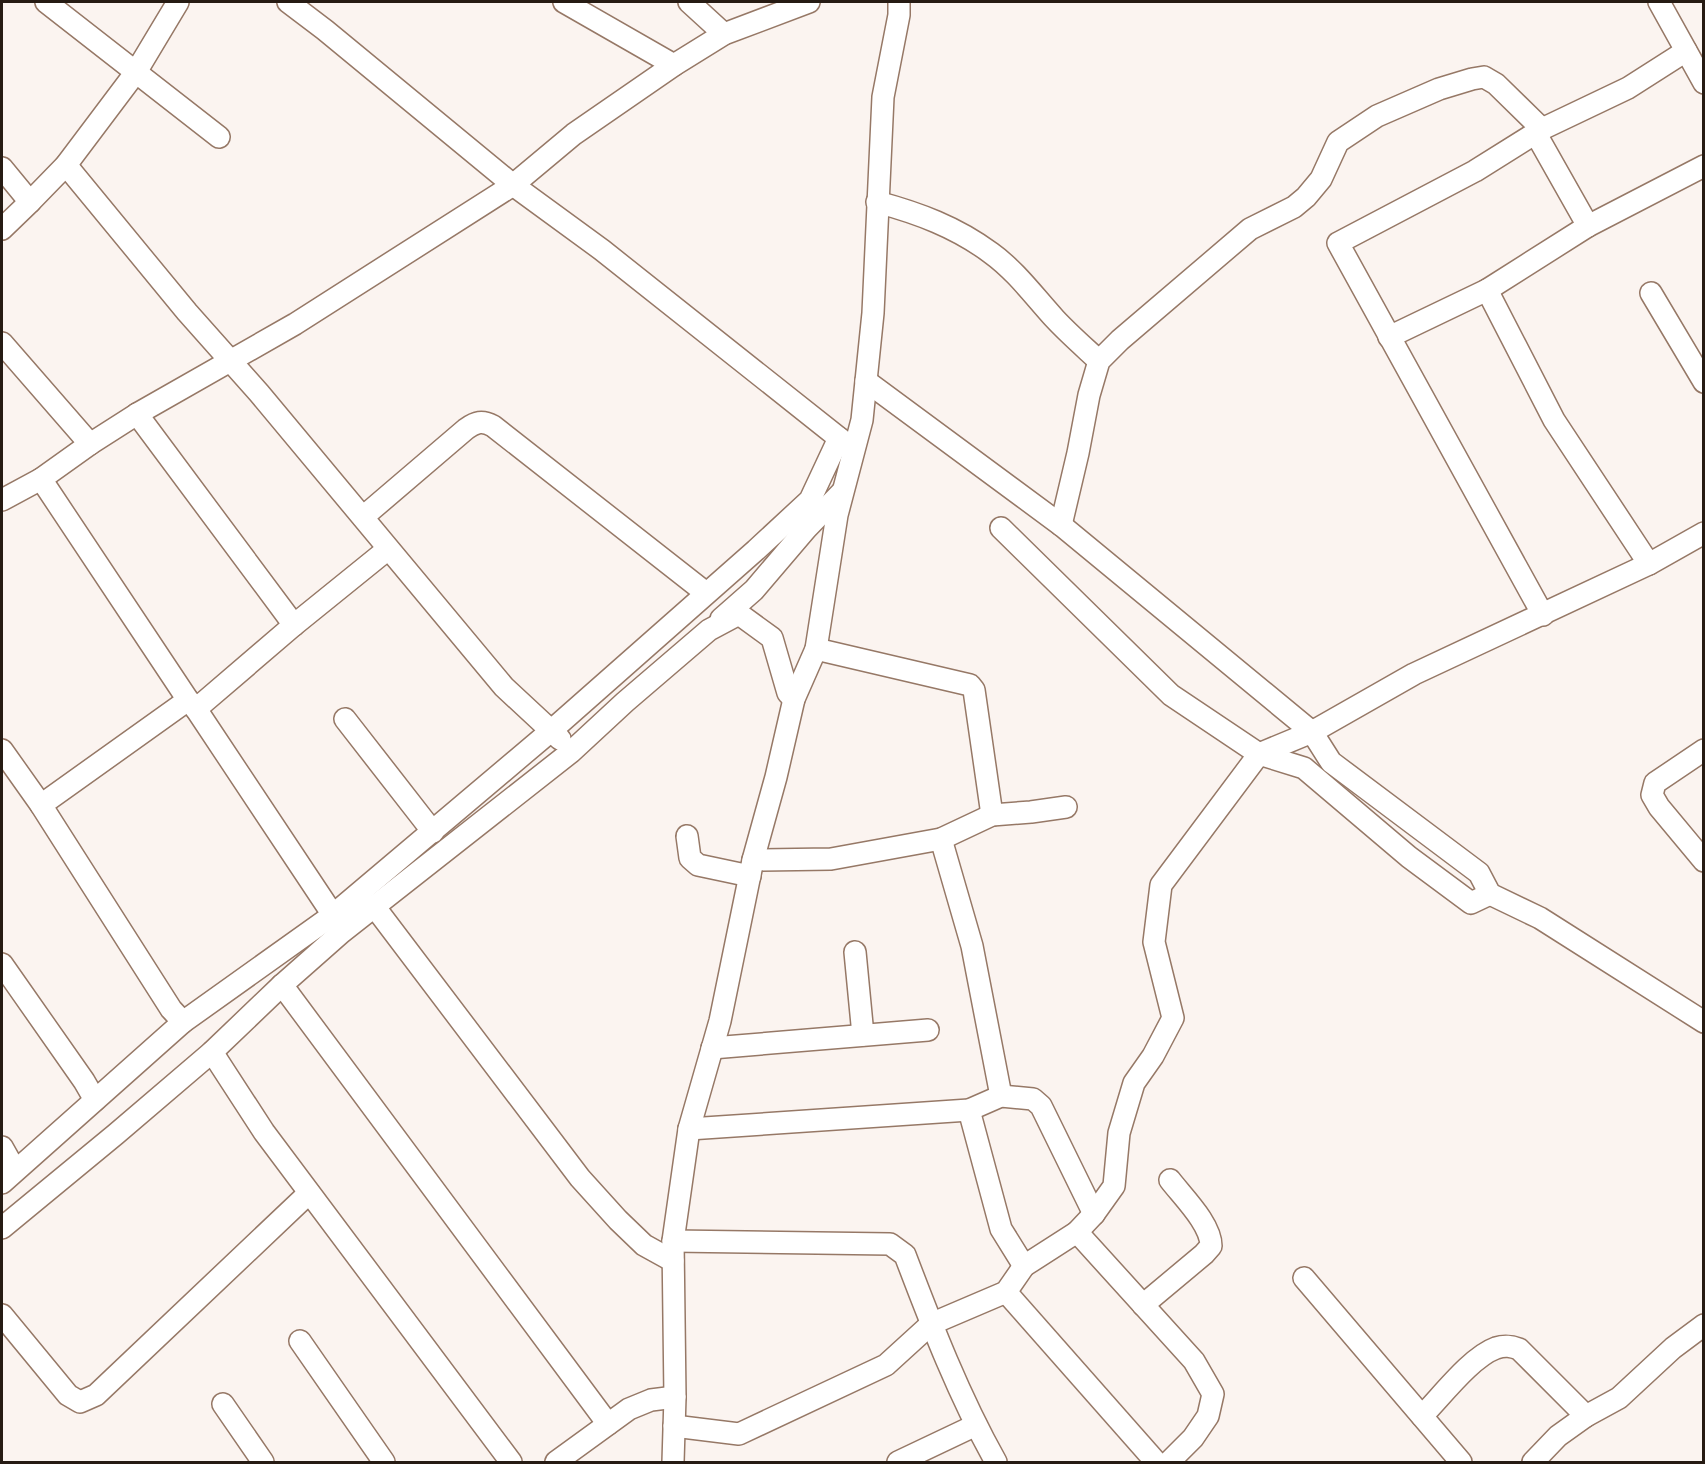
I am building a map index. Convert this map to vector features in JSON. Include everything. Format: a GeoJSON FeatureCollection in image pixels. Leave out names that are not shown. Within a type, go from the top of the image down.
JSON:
{"type":"FeatureCollection","features":[{"type":"Feature","properties":{"kind":"street"},"geometry":{"type":"LineString","coordinates":[[46,2],[219,137]]}},
{"type":"Feature","properties":{"kind":"street"},"geometry":{"type":"LineString","coordinates":[[2,229],[66,165],[136,72],[178,2]]}},
{"type":"Feature","properties":{"kind":"street"},"geometry":{"type":"LineString","coordinates":[[288,2],[513,185],[602,250],[847,444]]}},
{"type":"Feature","properties":{"kind":"street"},"geometry":{"type":"LineString","coordinates":[[564,2],[674,65]]}},
{"type":"Feature","properties":{"kind":"street"},"geometry":{"type":"LineString","coordinates":[[689,2],[724,34]]}},
{"type":"Feature","properties":{"kind":"street"},"geometry":{"type":"LineString","coordinates":[[2,500],[41,479],[137,414],[295,324],[513,185],[574,134],[674,65],[724,34],[809,2]]}},
{"type":"Feature","properties":{"kind":"street"},"geometry":{"type":"LineString","coordinates":[[8,1177],[183,1022],[333,915],[433,832],[552,730],[810,500],[862,420],[873,314],[883,97],[899,15],[899,2]]}},
{"type":"Feature","properties":{"kind":"street"},"geometry":{"type":"LineString","coordinates":[[1659,2],[1704,83]]}},
{"type":"Feature","properties":{"kind":"street"},"geometry":{"type":"LineString","coordinates":[[1543,615],[1338,243],[1475,171],[1539,132],[1628,88],[1686,51]]}},
{"type":"Feature","properties":{"kind":"street"},"geometry":{"type":"LineString","coordinates":[[1061,525],[1089,395],[1099,361],[1120,340],[1250,229],[1294,207],[1306,197],[1321,179],[1338,142],[1377,116],[1439,90],[1484,77],[1496,84],[1539,132],[1588,226]]}},
{"type":"Feature","properties":{"kind":"street"},"geometry":{"type":"LineString","coordinates":[[66,165],[504,687],[552,730],[571,752]]}},
{"type":"Feature","properties":{"kind":"street"},"geometry":{"type":"LineString","coordinates":[[1389,337],[1487,290],[1588,226],[1704,166]]}},
{"type":"Feature","properties":{"kind":"street"},"geometry":{"type":"LineString","coordinates":[[2,168],[30,202]]}},
{"type":"Feature","properties":{"kind":"street"},"geometry":{"type":"LineString","coordinates":[[877,202],[924,216],[947,226],[990,252],[1018,277],[1099,361]]}},
{"type":"Feature","properties":{"kind":"street"},"geometry":{"type":"LineString","coordinates":[[1487,290],[1554,420],[1649,564]]}},
{"type":"Feature","properties":{"kind":"street"},"geometry":{"type":"LineString","coordinates":[[1651,293],[1704,382]]}},
{"type":"Feature","properties":{"kind":"street"},"geometry":{"type":"LineString","coordinates":[[2,344],[90,444]]}},
{"type":"Feature","properties":{"kind":"street"},"geometry":{"type":"LineString","coordinates":[[866,381],[1061,525],[1312,732],[1331,762],[1479,873],[1490,894],[1539,918],[1704,1022]]}},
{"type":"Feature","properties":{"kind":"street"},"geometry":{"type":"LineString","coordinates":[[137,414],[294,625]]}},
{"type":"Feature","properties":{"kind":"street"},"geometry":{"type":"LineString","coordinates":[[363,517],[466,429],[475,422],[484,421],[706,593]]}},
{"type":"Feature","properties":{"kind":"street"},"geometry":{"type":"LineString","coordinates":[[673,1462],[675,1397],[673,1251],[688,1129],[720,1021],[751,868],[794,699],[816,649],[837,515],[844,490],[847,444]]}},
{"type":"Feature","properties":{"kind":"street"},"geometry":{"type":"LineString","coordinates":[[41,479],[333,915]]}},
{"type":"Feature","properties":{"kind":"street"},"geometry":{"type":"LineString","coordinates":[[2,1228],[212,1052],[342,932],[571,752],[754,590],[806,529],[844,490]]}},
{"type":"Feature","properties":{"kind":"street"},"geometry":{"type":"LineString","coordinates":[[1000,528],[1171,695],[1259,754],[1304,768],[1409,857],[1471,903],[1490,894]]}},
{"type":"Feature","properties":{"kind":"street"},"geometry":{"type":"LineString","coordinates":[[674,1426],[739,1434],[886,1365],[931,1324],[1006,1292],[1024,1266],[1077,1232],[1094,1214],[1114,1186],[1119,1132],[1134,1083],[1153,1056],[1173,1018],[1154,942],[1161,885],[1259,754],[1312,732],[1414,674],[1649,564],[1704,533]]}},
{"type":"Feature","properties":{"kind":"street"},"geometry":{"type":"LineString","coordinates":[[40,805],[192,705],[388,549]]}},
{"type":"Feature","properties":{"kind":"street"},"geometry":{"type":"LineString","coordinates":[[709,630],[739,614],[772,638],[788,693],[794,699]]}},
{"type":"Feature","properties":{"kind":"street"},"geometry":{"type":"LineString","coordinates":[[816,649],[970,685],[974,690],[992,815]]}},
{"type":"Feature","properties":{"kind":"street"},"geometry":{"type":"LineString","coordinates":[[345,719],[433,832]]}},
{"type":"Feature","properties":{"kind":"street"},"geometry":{"type":"LineString","coordinates":[[2,750],[171,1009],[183,1022]]}},
{"type":"Feature","properties":{"kind":"street"},"geometry":{"type":"LineString","coordinates":[[1704,750],[1655,783],[1652,795],[1659,807],[1704,861]]}},
{"type":"Feature","properties":{"kind":"street"},"geometry":{"type":"LineString","coordinates":[[687,836],[690,858],[698,865],[751,868],[831,859],[941,839],[992,815],[1031,813],[1066,807]]}},
{"type":"Feature","properties":{"kind":"street"},"geometry":{"type":"LineString","coordinates":[[941,839],[972,946],[1001,1096]]}},
{"type":"Feature","properties":{"kind":"street"},"geometry":{"type":"LineString","coordinates":[[374,906],[580,1178],[618,1221],[644,1245],[673,1251],[890,1244],[905,1255],[931,1324],[976,1425],[996,1462]]}},
{"type":"Feature","properties":{"kind":"street"},"geometry":{"type":"LineString","coordinates":[[855,952],[863,1035]]}},
{"type":"Feature","properties":{"kind":"street"},"geometry":{"type":"LineString","coordinates":[[2,964],[95,1100]]}},
{"type":"Feature","properties":{"kind":"street"},"geometry":{"type":"LineString","coordinates":[[282,985],[608,1424]]}},
{"type":"Feature","properties":{"kind":"street"},"geometry":{"type":"LineString","coordinates":[[712,1048],[928,1030]]}},
{"type":"Feature","properties":{"kind":"street"},"geometry":{"type":"LineString","coordinates":[[212,1052],[264,1132],[511,1462]]}},
{"type":"Feature","properties":{"kind":"street"},"geometry":{"type":"LineString","coordinates":[[688,1129],[969,1110],[1001,1096],[1033,1099],[1041,1106],[1094,1214]]}},
{"type":"Feature","properties":{"kind":"street"},"geometry":{"type":"LineString","coordinates":[[969,1110],[1001,1229],[1024,1266]]}},
{"type":"Feature","properties":{"kind":"street"},"geometry":{"type":"LineString","coordinates":[[2,1147],[8,1177]]}},
{"type":"Feature","properties":{"kind":"street"},"geometry":{"type":"LineString","coordinates":[[1143,1305],[1211,1246],[1211,1237],[1205,1225],[1170,1180]]}},
{"type":"Feature","properties":{"kind":"street"},"geometry":{"type":"LineString","coordinates":[[2,1315],[68,1395],[80,1402],[96,1395],[309,1193]]}},
{"type":"Feature","properties":{"kind":"street"},"geometry":{"type":"LineString","coordinates":[[1077,1232],[1194,1361],[1214,1394],[1208,1416],[1193,1438],[1169,1462]]}},
{"type":"Feature","properties":{"kind":"street"},"geometry":{"type":"LineString","coordinates":[[1304,1278],[1461,1462]]}},
{"type":"Feature","properties":{"kind":"street"},"geometry":{"type":"LineString","coordinates":[[1006,1292],[1156,1462]]}},
{"type":"Feature","properties":{"kind":"street"},"geometry":{"type":"LineString","coordinates":[[1533,1462],[1558,1436],[1586,1416],[1619,1398],[1673,1348],[1704,1325]]}},
{"type":"Feature","properties":{"kind":"street"},"geometry":{"type":"LineString","coordinates":[[300,1341],[384,1462]]}},
{"type":"Feature","properties":{"kind":"street"},"geometry":{"type":"LineString","coordinates":[[1422,1416],[1477,1360],[1495,1348],[1509,1345],[1519,1349],[1586,1416]]}},
{"type":"Feature","properties":{"kind":"street"},"geometry":{"type":"LineString","coordinates":[[556,1462],[629,1409],[651,1400],[675,1397]]}},
{"type":"Feature","properties":{"kind":"street"},"geometry":{"type":"LineString","coordinates":[[223,1404],[263,1462]]}},
{"type":"Feature","properties":{"kind":"street"},"geometry":{"type":"LineString","coordinates":[[898,1462],[976,1425]]}}]}
